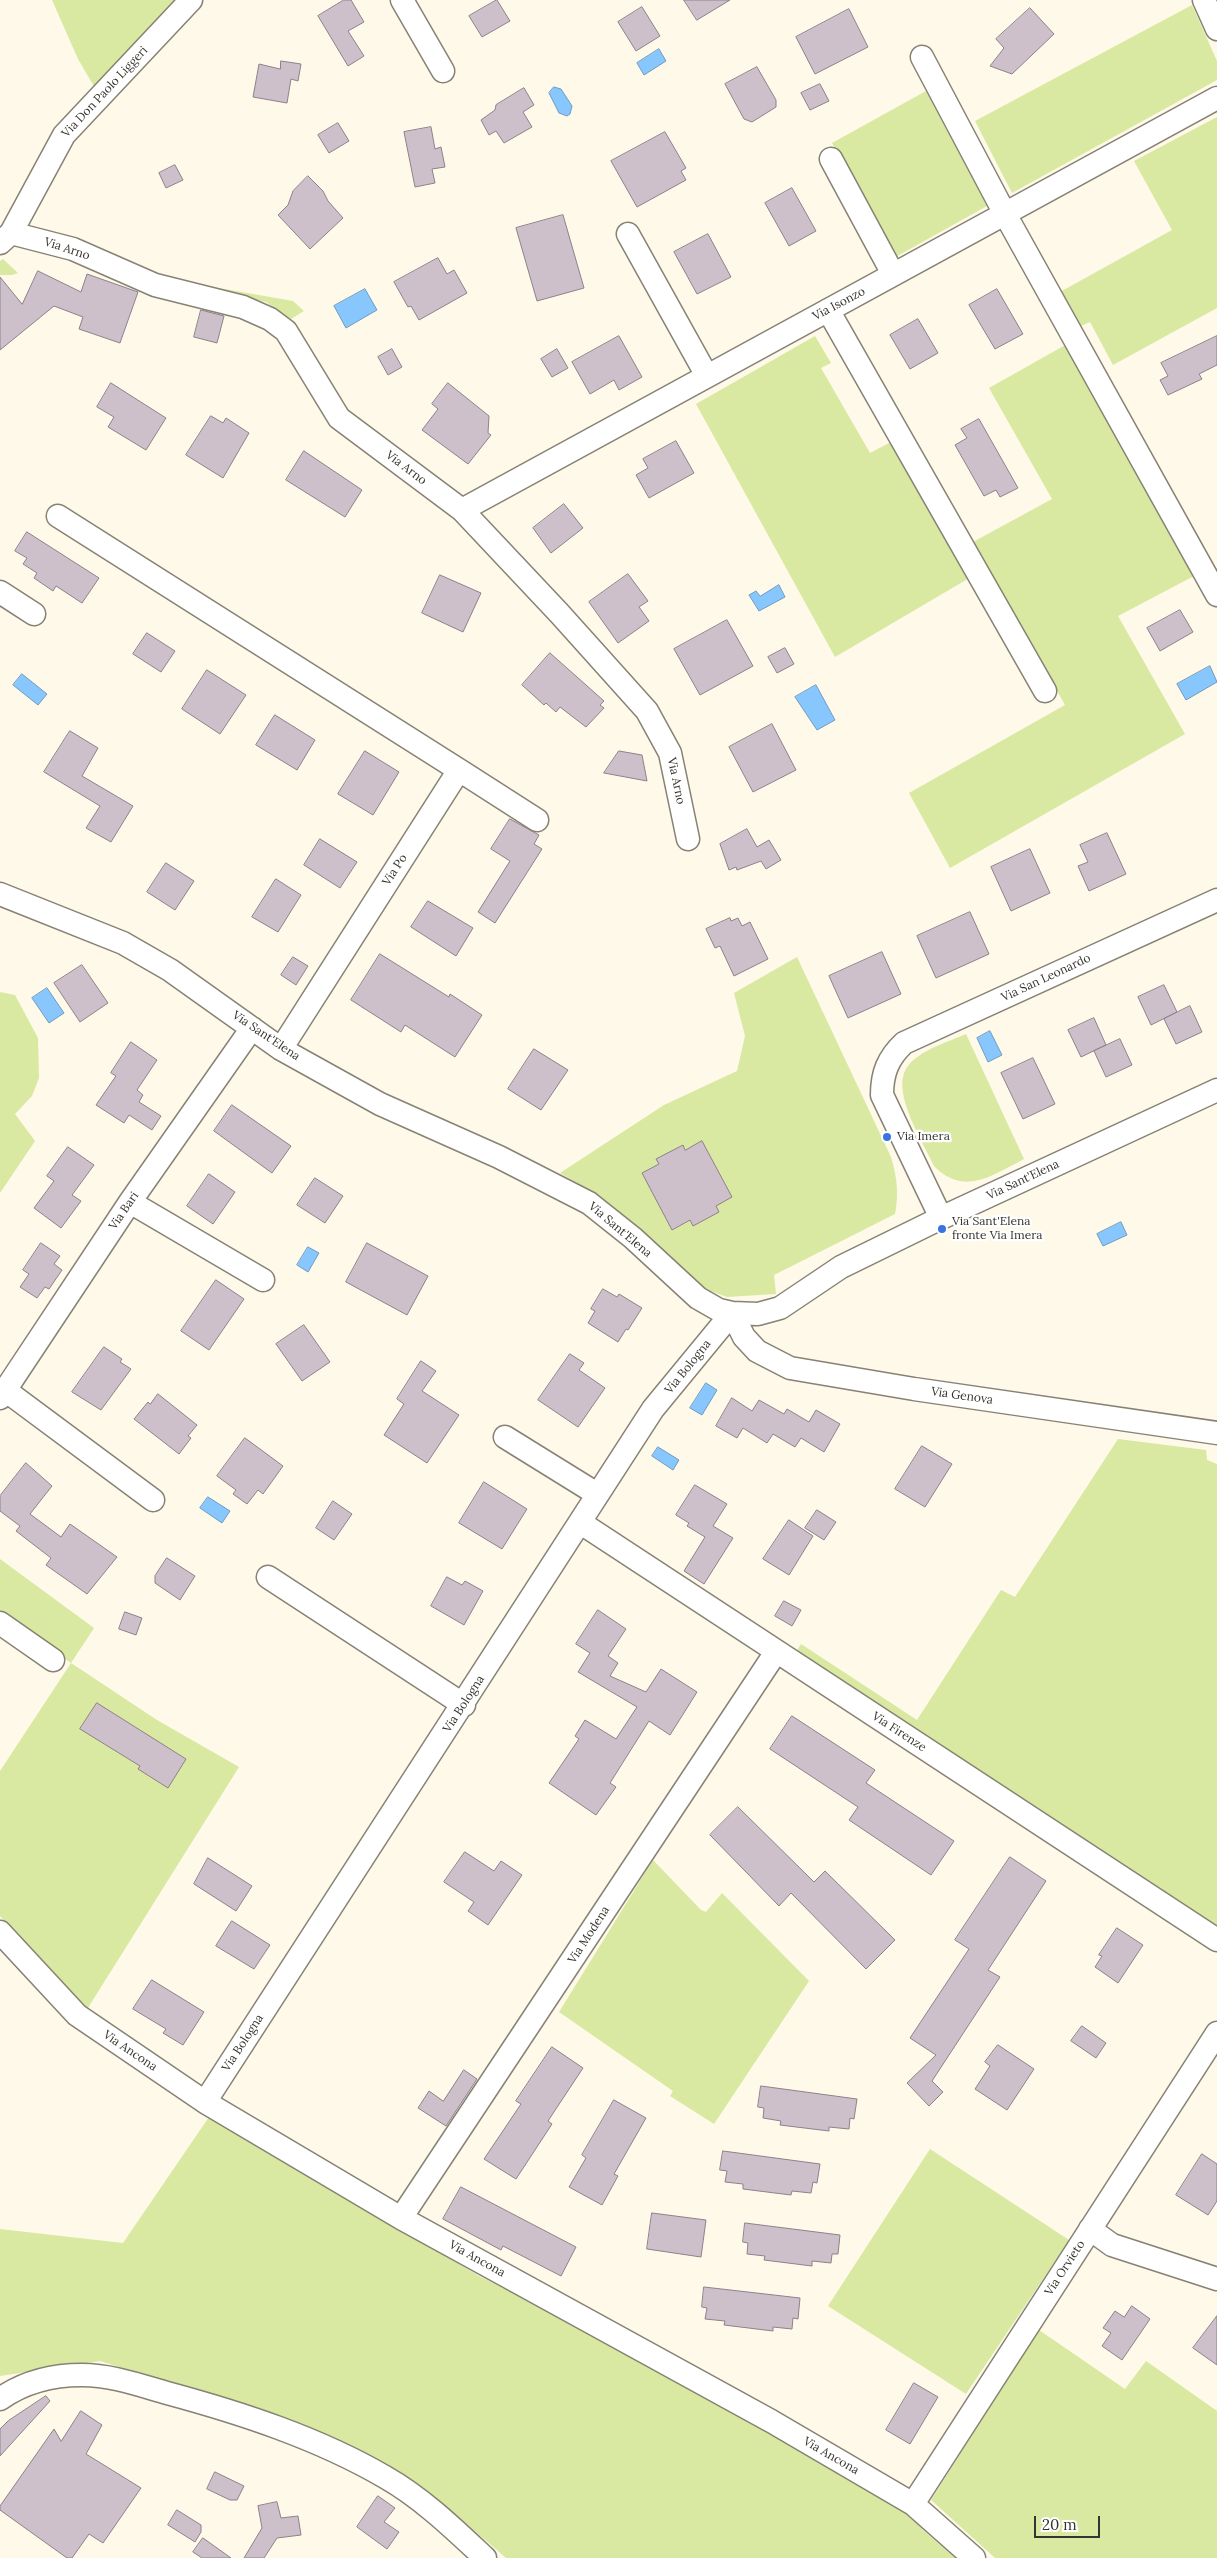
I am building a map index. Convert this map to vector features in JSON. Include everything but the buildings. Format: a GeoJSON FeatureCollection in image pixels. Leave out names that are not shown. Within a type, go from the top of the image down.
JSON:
{"type":"FeatureCollection","features":[{"type":"Feature","properties":{"kind":"street","name":"Via Don Paolo Liggeri"},"geometry":{"type":"LineString","coordinates":[[5,238],[64,135],[191,0]]}},
{"type":"Feature","properties":{"kind":"street"},"geometry":{"type":"LineString","coordinates":[[402,0],[443,71]]}},
{"type":"Feature","properties":{"kind":"street"},"geometry":{"type":"LineString","coordinates":[[1204,0],[1217,29]]}},
{"type":"Feature","properties":{"kind":"street"},"geometry":{"type":"LineString","coordinates":[[922,57],[1005,214],[1217,595]]}},
{"type":"Feature","properties":{"kind":"street","name":"Via Isonzo"},"geometry":{"type":"LineString","coordinates":[[462,510],[1217,98]]}},
{"type":"Feature","properties":{"kind":"street"},"geometry":{"type":"LineString","coordinates":[[832,159],[893,274]]}},
{"type":"Feature","properties":{"kind":"street"},"geometry":{"type":"LineString","coordinates":[[628,234],[707,376]]}},
{"type":"Feature","properties":{"kind":"street","name":"Via Arno"},"geometry":{"type":"LineString","coordinates":[[5,238],[73,249],[155,285],[243,307],[270,319],[286,331],[340,418],[462,510],[559,613],[647,711],[670,753],[688,839]]}},
{"type":"Feature","properties":{"kind":"street"},"geometry":{"type":"LineString","coordinates":[[828,310],[1045,690]]}},
{"type":"Feature","properties":{"kind":"street"},"geometry":{"type":"LineString","coordinates":[[58,516],[537,820]]}},
{"type":"Feature","properties":{"kind":"street"},"geometry":{"type":"LineString","coordinates":[[0,592],[34,614]]}},
{"type":"Feature","properties":{"kind":"street","name":"Via Po"},"geometry":{"type":"LineString","coordinates":[[281,1049],[459,770]]}},
{"type":"Feature","properties":{"kind":"street","name":"Via Sant'Elena"},"geometry":{"type":"LineString","coordinates":[[0,894],[123,943],[170,970],[281,1049],[380,1104],[499,1157],[589,1203],[633,1238],[698,1298],[719,1310],[732,1313],[758,1314],[780,1308],[841,1267],[941,1218],[1217,1090]]}},
{"type":"Feature","properties":{"kind":"street","name":"Via San Leonardo"},"geometry":{"type":"LineString","coordinates":[[941,1218],[882,1095],[882,1080],[885,1068],[892,1054],[904,1043],[1217,900]]}},
{"type":"Feature","properties":{"kind":"street","name":"Via Bari"},"geometry":{"type":"LineString","coordinates":[[3,1394],[130,1202],[252,1028]]}},
{"type":"Feature","properties":{"kind":"street"},"geometry":{"type":"LineString","coordinates":[[130,1202],[263,1280]]}},
{"type":"Feature","properties":{"kind":"street","name":"Via Genova"},"geometry":{"type":"LineString","coordinates":[[732,1313],[744,1336],[757,1351],[790,1368],[923,1390],[1217,1433]]}},
{"type":"Feature","properties":{"kind":"street","name":"Via Bologna"},"geometry":{"type":"LineString","coordinates":[[205,2102],[464,1705],[653,1409],[732,1313]]}},
{"type":"Feature","properties":{"kind":"street"},"geometry":{"type":"LineString","coordinates":[[3,1394],[153,1500]]}},
{"type":"Feature","properties":{"kind":"street"},"geometry":{"type":"LineString","coordinates":[[505,1437],[597,1494]]}},
{"type":"Feature","properties":{"kind":"street","name":"Via Firenze"},"geometry":{"type":"LineString","coordinates":[[581,1524],[1217,1940]]}},
{"type":"Feature","properties":{"kind":"street"},"geometry":{"type":"LineString","coordinates":[[268,1577],[464,1705]]}},
{"type":"Feature","properties":{"kind":"street"},"geometry":{"type":"LineString","coordinates":[[0,1623],[53,1660]]}},
{"type":"Feature","properties":{"kind":"street","name":"Via Modena"},"geometry":{"type":"LineString","coordinates":[[402,2218],[776,1652]]}},
{"type":"Feature","properties":{"kind":"street","name":"Via Ancona"},"geometry":{"type":"LineString","coordinates":[[0,1932],[77,2015],[205,2102],[402,2218],[771,2421],[913,2504],[974,2558]]}},
{"type":"Feature","properties":{"kind":"street","name":"Via Orvieto"},"geometry":{"type":"LineString","coordinates":[[913,2504],[1217,2033]]}},
{"type":"Feature","properties":{"kind":"street"},"geometry":{"type":"LineString","coordinates":[[1090,2229],[1112,2245],[1217,2279]]}},
{"type":"Feature","properties":{"kind":"street"},"geometry":{"type":"LineString","coordinates":[[0,2399],[18,2386],[48,2378],[80,2375],[110,2377],[200,2402],[338,2451],[387,2478],[446,2522],[484,2558]]}},
{"type":"Feature","properties":{"kind":"green space"},"geometry":{"type":"Polygon","coordinates":[[[52,0],[181,0],[95,88],[78,59],[52,0]]]}},
{"type":"Feature","properties":{"kind":"green space"},"geometry":{"type":"Polygon","coordinates":[[[1192,5],[1217,61],[1217,80],[1012,193],[975,121],[1192,5]]]}},
{"type":"Feature","properties":{"kind":"green space"},"geometry":{"type":"Polygon","coordinates":[[[926,91],[987,206],[892,259],[832,143],[926,91]]]}},
{"type":"Feature","properties":{"kind":"green space"},"geometry":{"type":"Polygon","coordinates":[[[1217,117],[1217,308],[1113,365],[1090,322],[1079,327],[1060,292],[1172,230],[1134,161],[1217,117]]]}},
{"type":"Feature","properties":{"kind":"green space"},"geometry":{"type":"Polygon","coordinates":[[[3,259],[18,273],[0,275],[0,261],[3,259]]]}},
{"type":"Feature","properties":{"kind":"green space"},"geometry":{"type":"Polygon","coordinates":[[[156,277],[293,301],[304,311],[291,319],[266,302],[156,277]]]}},
{"type":"Feature","properties":{"kind":"green space"},"geometry":{"type":"Polygon","coordinates":[[[815,336],[831,363],[821,368],[870,453],[893,441],[971,577],[835,657],[696,404],[815,336]]]}},
{"type":"Feature","properties":{"kind":"green space"},"geometry":{"type":"Polygon","coordinates":[[[1067,344],[1194,576],[1118,616],[1185,734],[950,868],[909,793],[1065,705],[973,542],[1052,499],[989,388],[1067,344]]]}},
{"type":"Feature","properties":{"kind":"green space"},"geometry":{"type":"Polygon","coordinates":[[[797,957],[891,1157],[897,1186],[895,1214],[774,1275],[776,1294],[727,1297],[708,1290],[592,1192],[560,1173],[664,1105],[737,1071],[745,1036],[734,993],[797,957]]]}},
{"type":"Feature","properties":{"kind":"green space"},"geometry":{"type":"Polygon","coordinates":[[[0,992],[15,995],[38,1038],[39,1078],[32,1096],[15,1114],[35,1141],[0,1193],[0,992]]]}},
{"type":"Feature","properties":{"kind":"green space"},"geometry":{"type":"Polygon","coordinates":[[[966,1034],[1024,1159],[990,1176],[967,1182],[945,1175],[934,1166],[910,1116],[902,1088],[903,1076],[913,1060],[935,1047],[966,1034]]]}},
{"type":"Feature","properties":{"kind":"green space"},"geometry":{"type":"Polygon","coordinates":[[[1118,1439],[1206,1450],[1207,1460],[1217,1464],[1217,1930],[796,1652],[801,1644],[917,1720],[1001,1590],[1015,1597],[1118,1439]]]}},
{"type":"Feature","properties":{"kind":"green space"},"geometry":{"type":"Polygon","coordinates":[[[0,1559],[94,1628],[71,1663],[0,1613],[0,1559]]]}},
{"type":"Feature","properties":{"kind":"green space"},"geometry":{"type":"Polygon","coordinates":[[[71,1663],[157,1720],[239,1767],[86,2011],[72,2000],[0,1916],[0,1771],[71,1663]]]}},
{"type":"Feature","properties":{"kind":"green space"},"geometry":{"type":"Polygon","coordinates":[[[653,1860],[701,1910],[706,1912],[722,1893],[809,1981],[714,2124],[670,2096],[673,2091],[559,2012],[653,1860]]]}},
{"type":"Feature","properties":{"kind":"green space"},"geometry":{"type":"Polygon","coordinates":[[[209,2117],[481,2277],[569,2321],[906,2509],[923,2530],[955,2558],[506,2558],[454,2513],[395,2470],[341,2441],[284,2418],[100,2361],[0,2376],[0,2229],[123,2243],[209,2117]]]}},
{"type":"Feature","properties":{"kind":"green space"},"geometry":{"type":"Polygon","coordinates":[[[930,2149],[1069,2240],[966,2394],[828,2306],[930,2149]]]}},
{"type":"Feature","properties":{"kind":"green space"},"geometry":{"type":"Polygon","coordinates":[[[1039,2330],[1125,2389],[1146,2361],[1217,2411],[1217,2558],[995,2558],[931,2500],[1039,2330]]]}},
{"type":"Feature","properties":{"kind":"water"},"geometry":{"type":"Polygon","coordinates":[[[659,49],[666,61],[644,75],[637,63],[659,49]]]}},
{"type":"Feature","properties":{"kind":"water"},"geometry":{"type":"Polygon","coordinates":[[[554,87],[561,89],[572,106],[570,114],[567,116],[559,113],[549,93],[554,87]]]}},
{"type":"Feature","properties":{"kind":"water"},"geometry":{"type":"Polygon","coordinates":[[[365,289],[377,310],[346,328],[334,306],[365,289]]]}},
{"type":"Feature","properties":{"kind":"water"},"geometry":{"type":"Polygon","coordinates":[[[779,585],[785,597],[759,611],[749,595],[756,591],[760,596],[779,585]]]}},
{"type":"Feature","properties":{"kind":"water"},"geometry":{"type":"Polygon","coordinates":[[[1210,666],[1217,682],[1186,700],[1177,684],[1210,666]]]}},
{"type":"Feature","properties":{"kind":"water"},"geometry":{"type":"Polygon","coordinates":[[[22,674],[47,694],[38,705],[13,685],[22,674]]]}},
{"type":"Feature","properties":{"kind":"water"},"geometry":{"type":"Polygon","coordinates":[[[816,685],[835,720],[817,730],[795,697],[816,685]]]}},
{"type":"Feature","properties":{"kind":"water"},"geometry":{"type":"Polygon","coordinates":[[[47,988],[64,1013],[49,1023],[32,998],[47,988]]]}},
{"type":"Feature","properties":{"kind":"water"},"geometry":{"type":"Polygon","coordinates":[[[990,1031],[1002,1055],[988,1062],[977,1038],[990,1031]]]}},
{"type":"Feature","properties":{"kind":"water"},"geometry":{"type":"Polygon","coordinates":[[[1121,1222],[1127,1235],[1103,1246],[1097,1234],[1121,1222]]]}},
{"type":"Feature","properties":{"kind":"water"},"geometry":{"type":"Polygon","coordinates":[[[308,1247],[319,1253],[308,1272],[297,1265],[308,1247]]]}},
{"type":"Feature","properties":{"kind":"water"},"geometry":{"type":"Polygon","coordinates":[[[706,1383],[717,1390],[702,1415],[690,1408],[706,1383]]]}},
{"type":"Feature","properties":{"kind":"water"},"geometry":{"type":"Polygon","coordinates":[[[658,1447],[679,1460],[673,1470],[652,1456],[658,1447]]]}},
{"type":"Feature","properties":{"kind":"water"},"geometry":{"type":"Polygon","coordinates":[[[208,1497],[230,1511],[222,1523],[200,1508],[208,1497]]]}},
{"type":"Feature","properties":{"kind":"place","name":"Via Imera"},"geometry":{"type":"Point","coordinates":[887,1137]}},
{"type":"Feature","properties":{"kind":"place","name":"Via Sant'Elena fronte Via Imera"},"geometry":{"type":"Point","coordinates":[942,1229]}}]}
